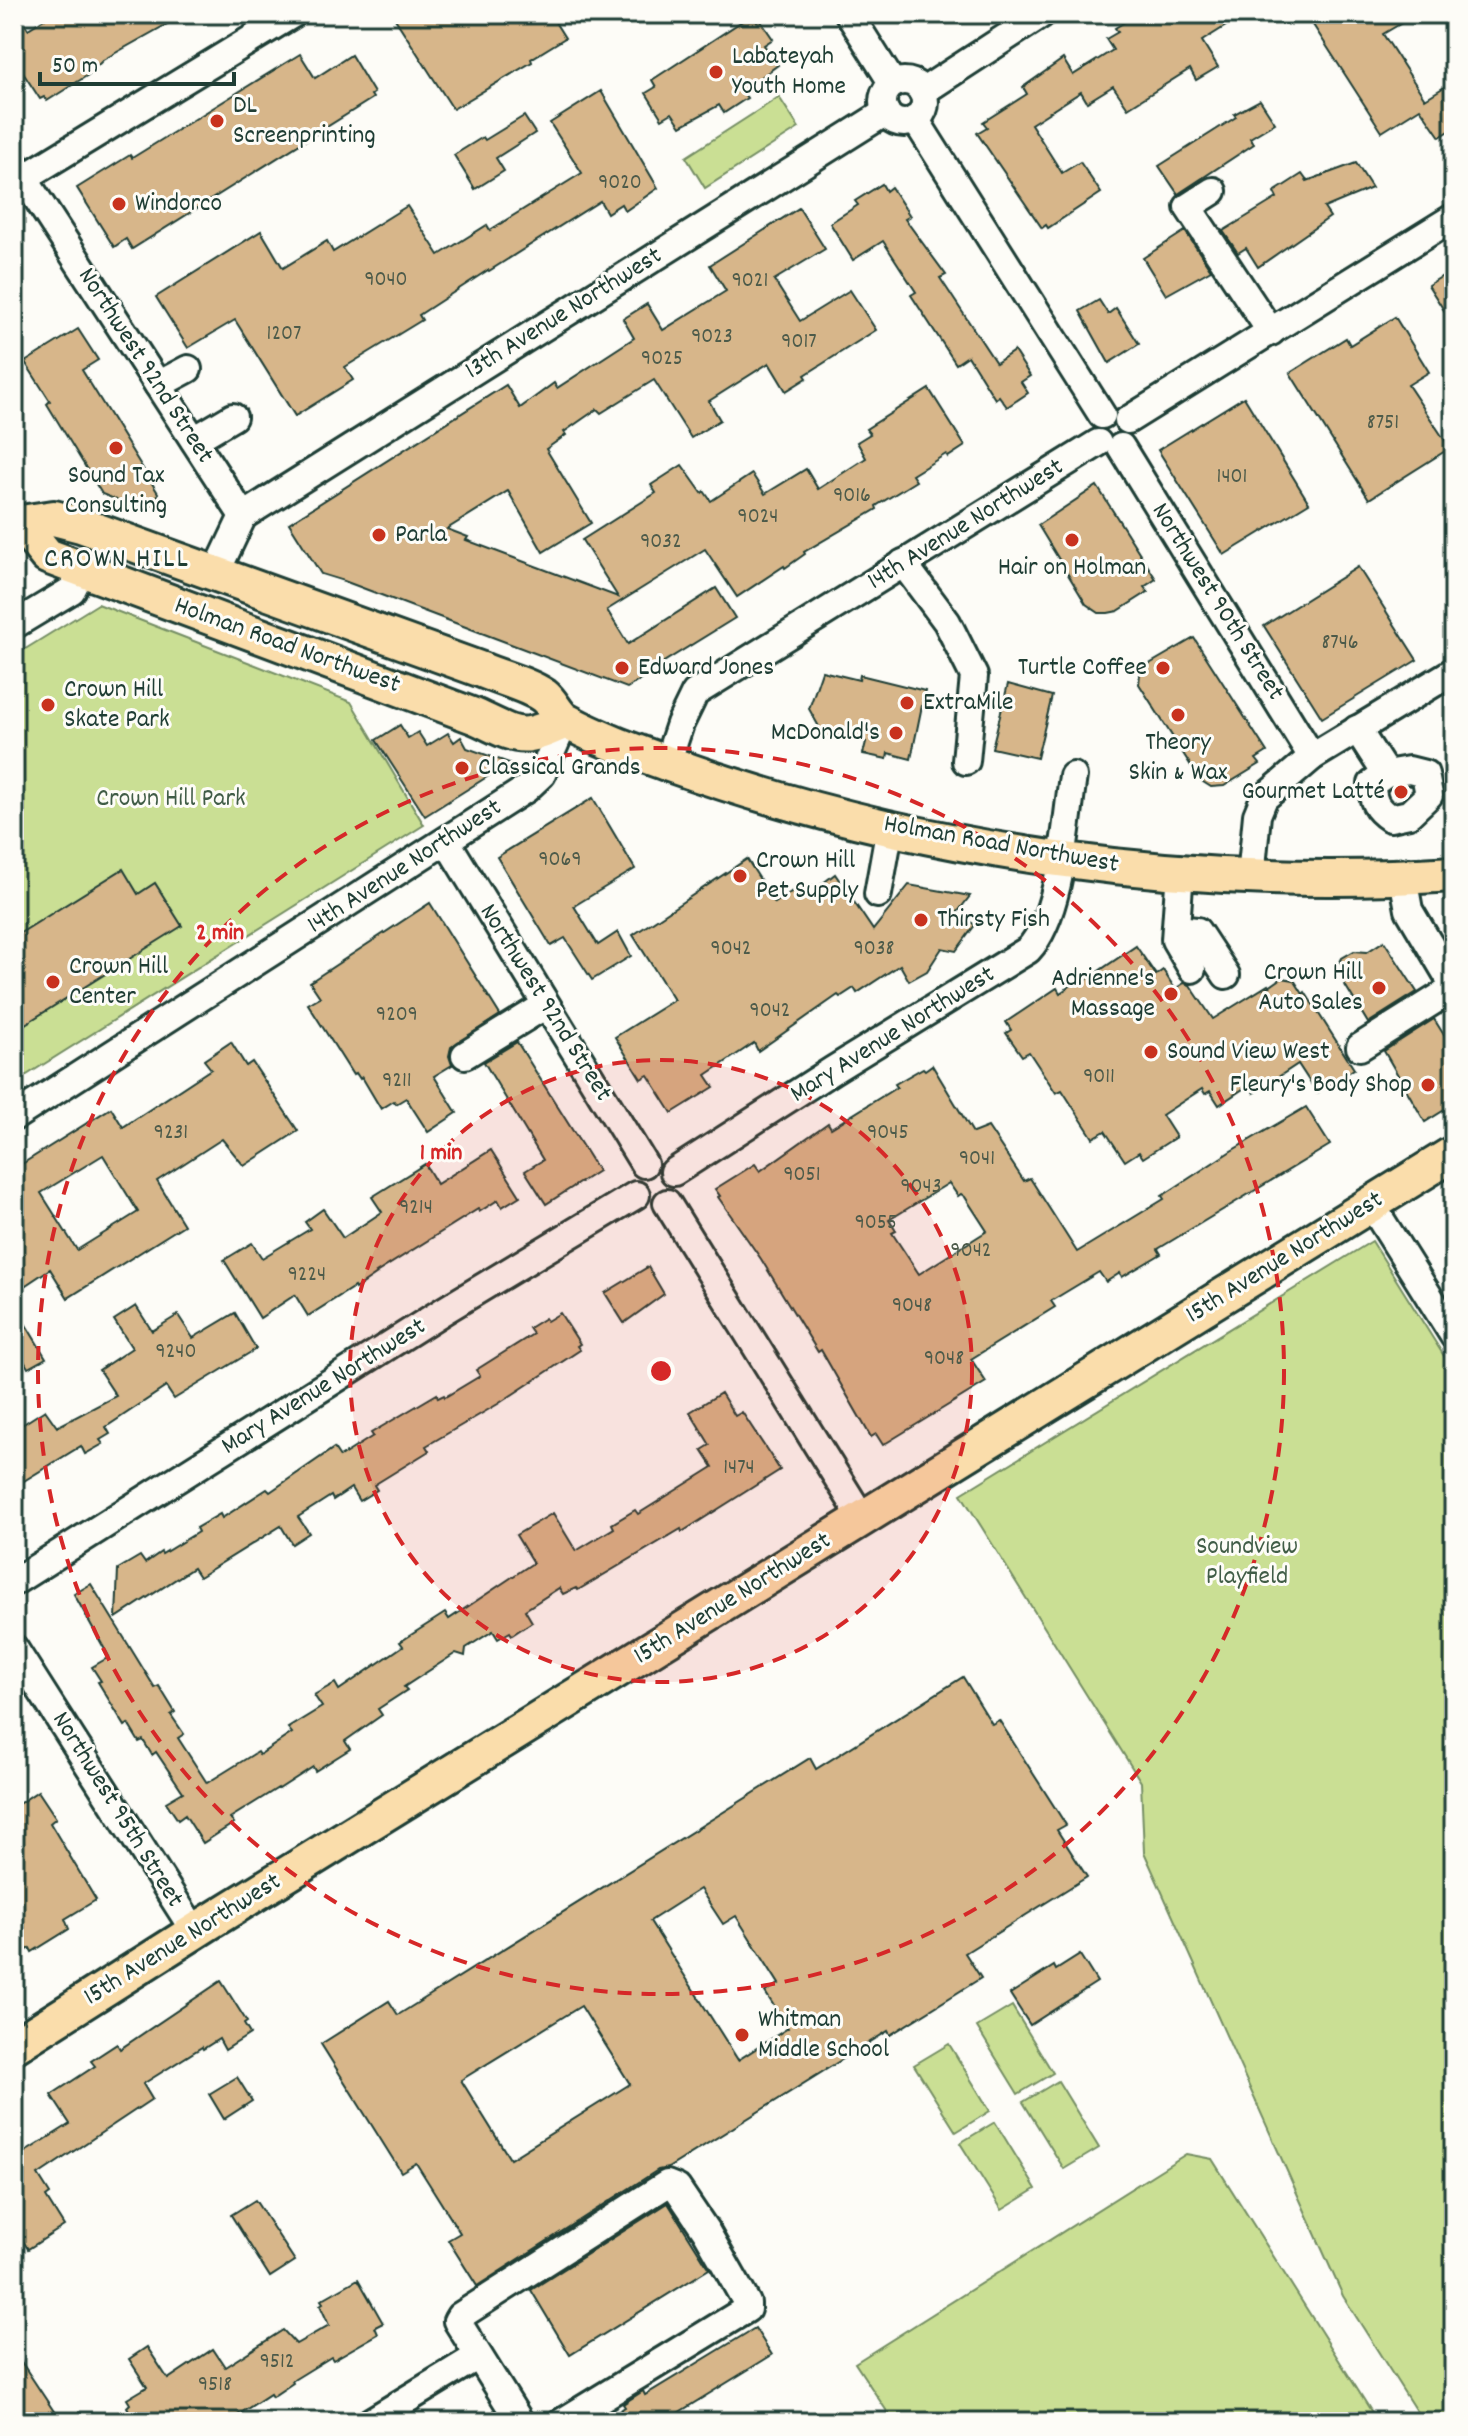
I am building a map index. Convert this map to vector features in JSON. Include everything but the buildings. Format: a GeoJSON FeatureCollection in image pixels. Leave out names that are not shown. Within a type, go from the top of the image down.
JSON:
{"type":"FeatureCollection","features":[{"type":"Feature","properties":{"kind":"main road","name":"Holman Road Northwest"},"geometry":{"type":"LineString","coordinates":[[17,522],[54,518],[66,520],[482,670],[544,696],[565,721],[667,763],[763,795],[890,827],[1060,859],[1251,877],[1454,874]]}},
{"type":"Feature","properties":{"kind":"main road","name":"Holman Road Northwest"},"geometry":{"type":"LineString","coordinates":[[17,522],[47,556],[474,716],[517,735],[532,736],[565,721]]}},
{"type":"Feature","properties":{"kind":"main road","name":"15th Avenue Northwest"},"geometry":{"type":"LineString","coordinates":[[14,2046],[1454,1153]]}},
{"type":"Feature","properties":{"kind":"street"},"geometry":{"type":"LineString","coordinates":[[17,175],[293,14]]}},
{"type":"Feature","properties":{"kind":"street"},"geometry":{"type":"LineString","coordinates":[[849,14],[893,84]]}},
{"type":"Feature","properties":{"kind":"street"},"geometry":{"type":"LineString","coordinates":[[922,92],[1042,14]]}},
{"type":"Feature","properties":{"kind":"street"},"geometry":{"type":"LineString","coordinates":[[909,81],[922,92],[925,103],[915,119],[899,122],[886,112],[884,96],[893,84],[909,81]]}},
{"type":"Feature","properties":{"kind":"street","name":"13th Avenue Northwest"},"geometry":{"type":"LineString","coordinates":[[243,516],[886,112]]}},
{"type":"Feature","properties":{"kind":"street"},"geometry":{"type":"LineString","coordinates":[[915,119],[1102,415]]}},
{"type":"Feature","properties":{"kind":"street","name":"Northwest 92nd Street"},"geometry":{"type":"LineString","coordinates":[[17,175],[243,516]]}},
{"type":"Feature","properties":{"kind":"street"},"geometry":{"type":"LineString","coordinates":[[1213,191],[1188,207],[1271,332]]}},
{"type":"Feature","properties":{"kind":"street"},"geometry":{"type":"LineString","coordinates":[[1128,420],[1454,217]]}},
{"type":"Feature","properties":{"kind":"street"},"geometry":{"type":"LineString","coordinates":[[158,385],[188,369]]}},
{"type":"Feature","properties":{"kind":"street"},"geometry":{"type":"LineString","coordinates":[[1117,412],[1128,420],[1130,436],[1110,445],[1093,428],[1102,415],[1117,412]]}},
{"type":"Feature","properties":{"kind":"street"},"geometry":{"type":"LineString","coordinates":[[194,440],[233,417]]}},
{"type":"Feature","properties":{"kind":"street","name":"14th Avenue Northwest"},"geometry":{"type":"LineString","coordinates":[[667,763],[683,716],[695,693],[903,563],[1110,445]]}},
{"type":"Feature","properties":{"kind":"street","name":"Northwest 90th Street"},"geometry":{"type":"LineString","coordinates":[[1110,445],[1312,757]]}},
{"type":"Feature","properties":{"kind":"street"},"geometry":{"type":"LineString","coordinates":[[216,573],[243,516]]}},
{"type":"Feature","properties":{"kind":"street"},"geometry":{"type":"LineString","coordinates":[[903,563],[947,622],[974,676],[966,761]]}},
{"type":"Feature","properties":{"kind":"street"},"geometry":{"type":"LineString","coordinates":[[14,625],[72,590],[82,570]]}},
{"type":"Feature","properties":{"kind":"street"},"geometry":{"type":"LineString","coordinates":[[1251,877],[1257,815],[1264,798],[1312,757],[1454,671]]}},
{"type":"Feature","properties":{"kind":"street","name":"14th Avenue Northwest"},"geometry":{"type":"LineString","coordinates":[[14,1117],[447,842],[536,782],[565,721]]}},
{"type":"Feature","properties":{"kind":"street"},"geometry":{"type":"LineString","coordinates":[[1357,729],[1386,774]]}},
{"type":"Feature","properties":{"kind":"street","name":"Mary Avenue Northwest"},"geometry":{"type":"LineString","coordinates":[[674,1172],[1028,950],[1041,934],[1047,919],[1073,776]]}},
{"type":"Feature","properties":{"kind":"street"},"geometry":{"type":"LineString","coordinates":[[878,894],[890,827]]}},
{"type":"Feature","properties":{"kind":"street","name":"Northwest 92nd Street"},"geometry":{"type":"LineString","coordinates":[[447,842],[644,1164]]}},
{"type":"Feature","properties":{"kind":"street"},"geometry":{"type":"LineString","coordinates":[[1180,871],[1175,940],[1192,969]]}},
{"type":"Feature","properties":{"kind":"street"},"geometry":{"type":"LineString","coordinates":[[1360,1047],[1454,987],[1409,910],[1403,877]]}},
{"type":"Feature","properties":{"kind":"street"},"geometry":{"type":"LineString","coordinates":[[1176,929],[1197,931],[1226,975]]}},
{"type":"Feature","properties":{"kind":"street"},"geometry":{"type":"LineString","coordinates":[[465,1055],[546,1005]]}},
{"type":"Feature","properties":{"kind":"street"},"geometry":{"type":"LineString","coordinates":[[659,1161],[674,1172],[677,1189],[667,1203],[650,1206],[636,1195],[632,1183],[634,1175],[644,1164],[659,1161]]}},
{"type":"Feature","properties":{"kind":"street","name":"Mary Avenue Northwest"},"geometry":{"type":"LineString","coordinates":[[14,1582],[432,1318],[636,1195]]}},
{"type":"Feature","properties":{"kind":"street"},"geometry":{"type":"LineString","coordinates":[[667,1203],[863,1519]]}},
{"type":"Feature","properties":{"kind":"street"},"geometry":{"type":"LineString","coordinates":[[1371,1204],[1454,1336]]}},
{"type":"Feature","properties":{"kind":"street","name":"Northwest 95th Street"},"geometry":{"type":"LineString","coordinates":[[14,1648],[195,1932]]}},
{"type":"Feature","properties":{"kind":"street"},"geometry":{"type":"LineString","coordinates":[[520,2422],[457,2321],[460,2316],[667,2184],[677,2188],[747,2303],[747,2309],[562,2422]]}},
{"type":"Feature","properties":{"kind":"street"},"geometry":{"type":"LineString","coordinates":[[370,2422],[478,2356]]}},
{"type":"Feature","properties":{"kind":"green space"},"geometry":{"type":"Polygon","coordinates":[[[779,97],[799,128],[705,188],[686,157],[779,97]]]}},
{"type":"Feature","properties":{"kind":"green space","name":"Crown Hill Park"},"geometry":{"type":"Polygon","coordinates":[[[98,604],[351,702],[424,825],[14,1083],[14,656],[98,604]]]}},
{"type":"Feature","properties":{"kind":"green space","name":"Soundview Playfield"},"geometry":{"type":"Polygon","coordinates":[[[1372,1241],[1454,1372],[1454,2422],[1423,2422],[1343,2296],[1144,1852],[1141,1782],[961,1494],[1372,1241]]]}},
{"type":"Feature","properties":{"kind":"green space"},"geometry":{"type":"Polygon","coordinates":[[[1012,2006],[1053,2073],[1018,2094],[977,2027],[1012,2006]]]}},
{"type":"Feature","properties":{"kind":"green space"},"geometry":{"type":"Polygon","coordinates":[[[949,2044],[990,2111],[956,2132],[914,2065],[949,2044]]]}},
{"type":"Feature","properties":{"kind":"green space"},"geometry":{"type":"Polygon","coordinates":[[[1058,2081],[1099,2148],[1064,2169],[1023,2102],[1058,2081]]]}},
{"type":"Feature","properties":{"kind":"green space"},"geometry":{"type":"Polygon","coordinates":[[[995,2122],[1036,2189],[1002,2210],[960,2143],[995,2122]]]}},
{"type":"Feature","properties":{"kind":"green space"},"geometry":{"type":"Polygon","coordinates":[[[1186,2154],[1212,2159],[1378,2422],[894,2422],[855,2363],[1186,2154]]]}},
{"type":"Feature","properties":{"kind":"place","name":"Labateyah Youth Home"},"geometry":{"type":"Point","coordinates":[716,72]}},
{"type":"Feature","properties":{"kind":"place","name":"DL Screenprinting"},"geometry":{"type":"Point","coordinates":[217,121]}},
{"type":"Feature","properties":{"kind":"place","name":"Windorco"},"geometry":{"type":"Point","coordinates":[119,204]}},
{"type":"Feature","properties":{"kind":"place","name":"Sound Tax Consulting"},"geometry":{"type":"Point","coordinates":[116,448]}},
{"type":"Feature","properties":{"kind":"place","name":"Parla"},"geometry":{"type":"Point","coordinates":[379,535]}},
{"type":"Feature","properties":{"kind":"place","name":"Hair on Holman"},"geometry":{"type":"Point","coordinates":[1072,540]}},
{"type":"Feature","properties":{"kind":"place","name":"Edward Jones"},"geometry":{"type":"Point","coordinates":[622,668]}},
{"type":"Feature","properties":{"kind":"place","name":"Turtle Coffee"},"geometry":{"type":"Point","coordinates":[1163,668]}},
{"type":"Feature","properties":{"kind":"place","name":"ExtraMile"},"geometry":{"type":"Point","coordinates":[907,703]}},
{"type":"Feature","properties":{"kind":"place","name":"Crown Hill Skate Park"},"geometry":{"type":"Point","coordinates":[48,705]}},
{"type":"Feature","properties":{"kind":"place","name":"Theory Skin & Wax"},"geometry":{"type":"Point","coordinates":[1178,715]}},
{"type":"Feature","properties":{"kind":"place","name":"McDonald's"},"geometry":{"type":"Point","coordinates":[896,733]}},
{"type":"Feature","properties":{"kind":"place","name":"Classical Grands"},"geometry":{"type":"Point","coordinates":[462,768]}},
{"type":"Feature","properties":{"kind":"place","name":"Gourmet Latté"},"geometry":{"type":"Point","coordinates":[1401,792]}},
{"type":"Feature","properties":{"kind":"place","name":"Crown Hill Pet Supply"},"geometry":{"type":"Point","coordinates":[740,876]}},
{"type":"Feature","properties":{"kind":"place","name":"Thirsty Fish"},"geometry":{"type":"Point","coordinates":[921,920]}},
{"type":"Feature","properties":{"kind":"place","name":"Crown Hill Center"},"geometry":{"type":"Point","coordinates":[53,982]}},
{"type":"Feature","properties":{"kind":"place","name":"Crown Hill Auto Sales"},"geometry":{"type":"Point","coordinates":[1379,988]}},
{"type":"Feature","properties":{"kind":"place","name":"Adrienne's Massage"},"geometry":{"type":"Point","coordinates":[1171,994]}},
{"type":"Feature","properties":{"kind":"place","name":"Sound View West"},"geometry":{"type":"Point","coordinates":[1151,1052]}},
{"type":"Feature","properties":{"kind":"place","name":"Fleury's Body Shop"},"geometry":{"type":"Point","coordinates":[1428,1085]}},
{"type":"Feature","properties":{"kind":"place","name":"Whitman Middle School"},"geometry":{"type":"Point","coordinates":[742,2035]}},
{"type":"Feature","properties":{"kind":"district","name":"CROWN HILL"},"geometry":{"type":"Point","coordinates":[117,561]}}]}
